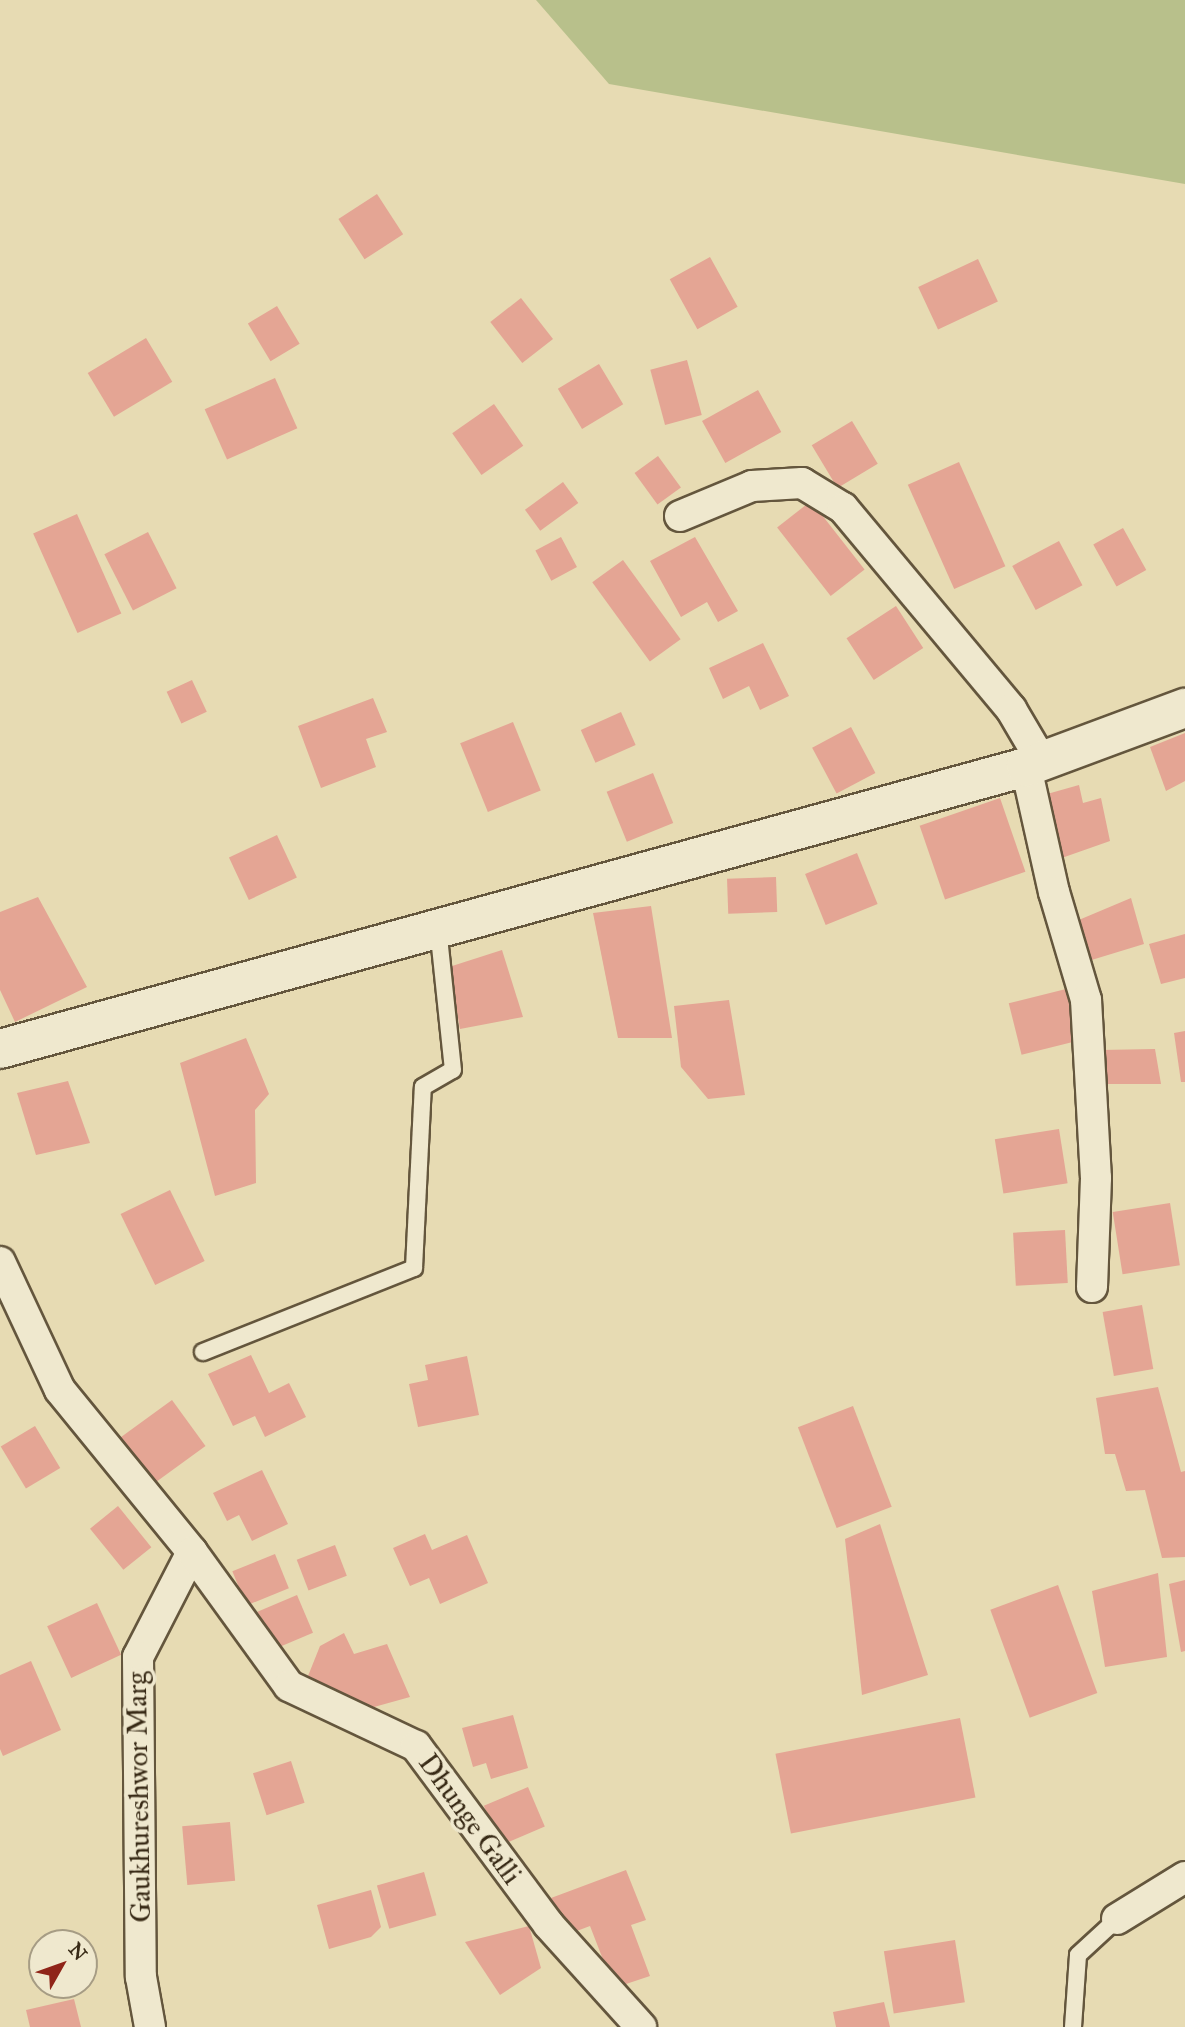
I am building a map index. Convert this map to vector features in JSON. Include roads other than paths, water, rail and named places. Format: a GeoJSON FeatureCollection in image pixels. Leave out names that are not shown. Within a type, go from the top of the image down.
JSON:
{"type":"FeatureCollection","features":[{"type":"Feature","properties":{"kind":"main road"},"geometry":{"type":"LineString","coordinates":[[0,1049],[1033,764],[1185,708]]}},
{"type":"Feature","properties":{"kind":"street"},"geometry":{"type":"LineString","coordinates":[[680,516],[752,486],[802,483],[843,508],[1011,709],[1033,764],[1054,892],[1086,1000],[1096,1178],[1092,1287]]}},
{"type":"Feature","properties":{"kind":"street"},"geometry":{"type":"LineString","coordinates":[[0,1262],[60,1390],[192,1552]]}},
{"type":"Feature","properties":{"kind":"street","name":"Gaukhureshwor Marg"},"geometry":{"type":"LineString","coordinates":[[150,2027],[141,1977],[138,1657],[192,1552]]}},
{"type":"Feature","properties":{"kind":"street","name":"Dhunge Galli"},"geometry":{"type":"LineString","coordinates":[[192,1552],[289,1686],[416,1746],[548,1924],[641,2027]]}},
{"type":"Feature","properties":{"kind":"street"},"geometry":{"type":"LineString","coordinates":[[1117,1919],[1185,1877]]}},
{"type":"Feature","properties":{"kind":"lane"},"geometry":{"type":"LineString","coordinates":[[203,1352],[414,1268],[423,1087],[453,1069],[439,929]]}},
{"type":"Feature","properties":{"kind":"lane"},"geometry":{"type":"LineString","coordinates":[[1073,2027],[1079,1955],[1117,1919]]}}]}
